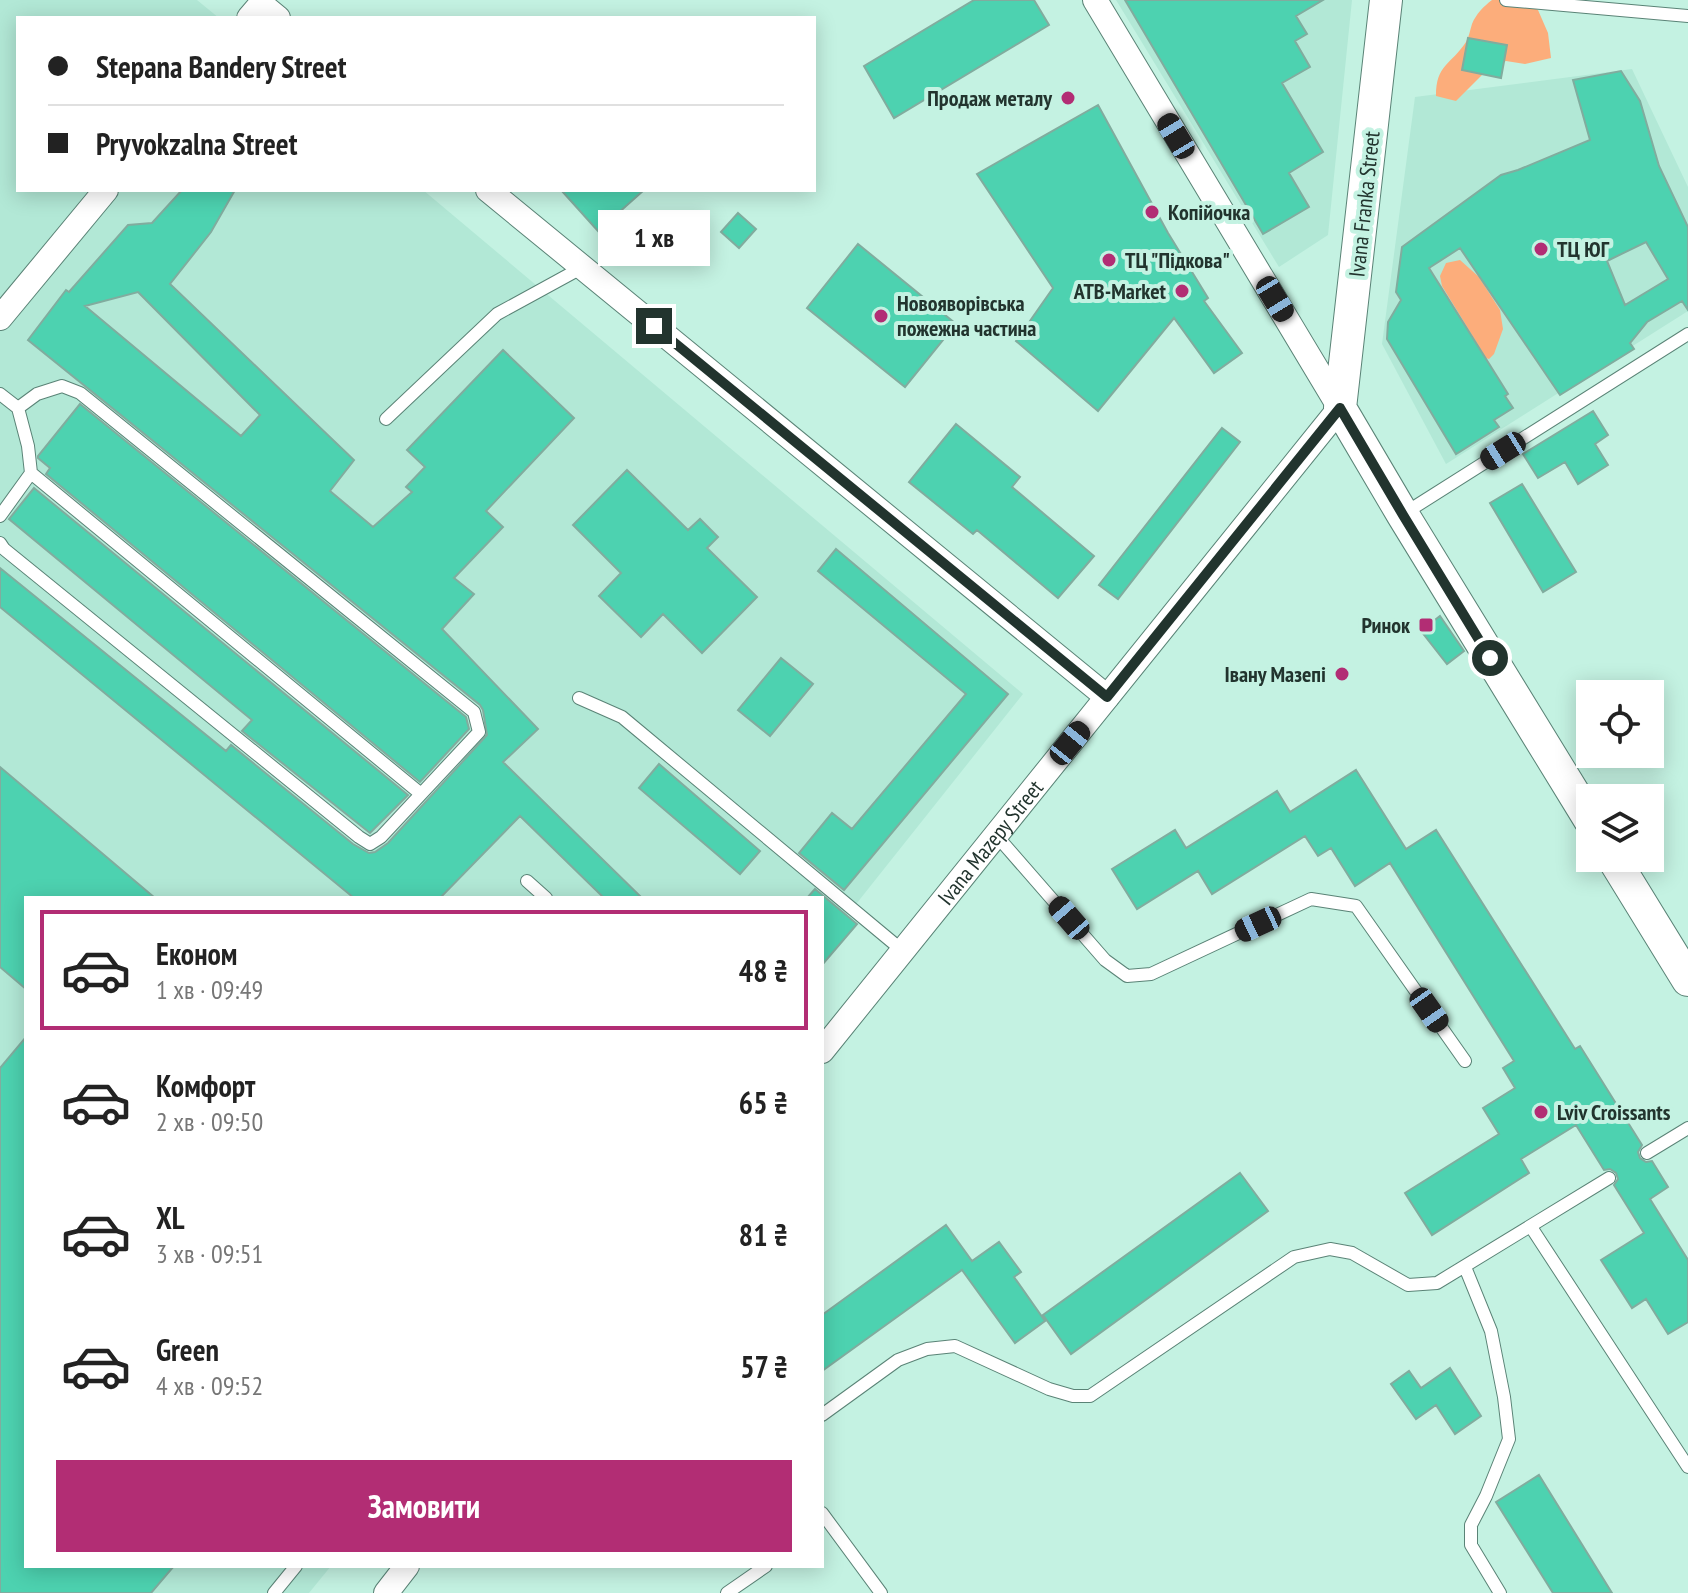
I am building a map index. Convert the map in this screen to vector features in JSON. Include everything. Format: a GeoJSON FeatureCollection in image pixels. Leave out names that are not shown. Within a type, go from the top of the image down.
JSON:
{"type":"FeatureCollection","features":[{"type":"Feature","properties":{"kind":"street"},"geometry":{"type":"LineString","coordinates":[[1095,0],[1576,797]]}},
{"type":"Feature","properties":{"kind":"street","name":"Ivana Franka Street"},"geometry":{"type":"LineString","coordinates":[[1340,408],[1386,0]]}},
{"type":"Feature","properties":{"kind":"street"},"geometry":{"type":"LineString","coordinates":[[0,318],[104,192]]}},
{"type":"Feature","properties":{"kind":"street"},"geometry":{"type":"LineString","coordinates":[[490,192],[1107,697]]}},
{"type":"Feature","properties":{"kind":"street","name":"Ivana Mazepy Street"},"geometry":{"type":"LineString","coordinates":[[824,1049],[1340,408]]}},
{"type":"Feature","properties":{"kind":"street"},"geometry":{"type":"LineString","coordinates":[[1622,872],[1688,980]]}},
{"type":"Feature","properties":{"kind":"street"},"geometry":{"type":"LineString","coordinates":[[386,1593],[405,1568]]}},
{"type":"Feature","properties":{"kind":"lane"},"geometry":{"type":"LineString","coordinates":[[1506,0],[1688,16]]}},
{"type":"Feature","properties":{"kind":"lane"},"geometry":{"type":"LineString","coordinates":[[386,419],[497,314],[583,267]]}},
{"type":"Feature","properties":{"kind":"lane"},"geometry":{"type":"LineString","coordinates":[[1403,515],[1688,334]]}},
{"type":"Feature","properties":{"kind":"lane"},"geometry":{"type":"LineString","coordinates":[[0,543],[370,844],[381,837],[479,732],[474,712],[80,393],[62,386],[37,394],[18,408]]}},
{"type":"Feature","properties":{"kind":"lane"},"geometry":{"type":"LineString","coordinates":[[0,394],[18,408],[31,473],[0,516]]}},
{"type":"Feature","properties":{"kind":"lane"},"geometry":{"type":"LineString","coordinates":[[31,473],[421,794]]}},
{"type":"Feature","properties":{"kind":"lane"},"geometry":{"type":"LineString","coordinates":[[579,698],[622,717],[903,951]]}},
{"type":"Feature","properties":{"kind":"lane"},"geometry":{"type":"LineString","coordinates":[[996,835],[1105,960],[1127,976],[1151,974],[1311,899],[1356,906],[1465,1061]]}},
{"type":"Feature","properties":{"kind":"lane"},"geometry":{"type":"LineString","coordinates":[[527,881],[544,896]]}},
{"type":"Feature","properties":{"kind":"lane"},"geometry":{"type":"LineString","coordinates":[[1647,1153],[1688,1128]]}},
{"type":"Feature","properties":{"kind":"lane"},"geometry":{"type":"LineString","coordinates":[[824,1414],[898,1360],[927,1349],[955,1346],[1049,1389],[1073,1396],[1090,1396],[1294,1257],[1330,1249],[1352,1253],[1408,1285],[1437,1283],[1609,1178]]}},
{"type":"Feature","properties":{"kind":"lane"},"geometry":{"type":"LineString","coordinates":[[1531,1227],[1688,1467]]}},
{"type":"Feature","properties":{"kind":"lane"},"geometry":{"type":"LineString","coordinates":[[1465,1267],[1491,1331],[1509,1439],[1471,1525],[1471,1545],[1500,1593]]}},
{"type":"Feature","properties":{"kind":"lane"},"geometry":{"type":"LineString","coordinates":[[824,1521],[881,1593]]}},
{"type":"Feature","properties":{"kind":"lane"},"geometry":{"type":"LineString","coordinates":[[274,1593],[294,1568]]}},
{"type":"Feature","properties":{"kind":"lane"},"geometry":{"type":"LineString","coordinates":[[727,1593],[763,1568]]}},
{"type":"Feature","properties":{"kind":"shaded area"},"geometry":{"type":"Polygon","coordinates":[[[0,0],[197,0],[217,16],[16,16],[16,192],[425,192],[1023,694],[824,944],[824,896],[24,896],[24,1568],[329,1568],[309,1593],[0,1593],[0,0]]]}},
{"type":"Feature","properties":{"kind":"shaded area"},"geometry":{"type":"Polygon","coordinates":[[[1116,0],[1352,0],[1328,235],[1279,267],[1116,0]]]}},
{"type":"Feature","properties":{"kind":"shaded area"},"geometry":{"type":"Polygon","coordinates":[[[1492,0],[1517,0],[1538,10],[1548,33],[1551,58],[1525,64],[1506,61],[1488,69],[1456,101],[1436,96],[1442,71],[1466,42],[1478,14],[1492,0]]]}},
{"type":"Feature","properties":{"kind":"shaded area","name":"ТЦ ЮГ"},"geometry":{"type":"Polygon","coordinates":[[[1632,69],[1688,187],[1688,311],[1446,464],[1382,344],[1415,97],[1632,69]]]}},
{"type":"Feature","properties":{"kind":"shaded area"},"geometry":{"type":"Polygon","coordinates":[[[1460,260],[1479,277],[1500,310],[1503,329],[1494,354],[1489,359],[1442,286],[1440,276],[1446,263],[1460,260]]]}},
{"type":"Feature","properties":{"kind":"building"},"geometry":{"type":"Polygon","coordinates":[[[974,0],[1034,0],[1049,25],[894,118],[864,66],[974,0]]]}},
{"type":"Feature","properties":{"kind":"building"},"geometry":{"type":"Polygon","coordinates":[[[1125,0],[1323,0],[1296,16],[1307,34],[1295,41],[1310,67],[1282,83],[1323,152],[1289,173],[1309,207],[1263,234],[1125,0]]]}},
{"type":"Feature","properties":{"kind":"building"},"geometry":{"type":"Polygon","coordinates":[[[1468,38],[1507,45],[1501,78],[1462,70],[1468,38]]]}},
{"type":"Feature","properties":{"kind":"building","name":"ТЦ ЮГ"},"geometry":{"type":"Polygon","coordinates":[[[1621,71],[1640,101],[1659,166],[1688,227],[1688,310],[1682,301],[1647,322],[1630,343],[1634,349],[1560,395],[1460,248],[1429,268],[1508,394],[1505,396],[1513,408],[1494,420],[1499,427],[1456,454],[1387,339],[1388,322],[1401,300],[1396,292],[1402,247],[1501,175],[1590,140],[1573,80],[1621,71]],[[1646,242],[1607,261],[1625,305],[1668,279],[1646,242]]]}},
{"type":"Feature","properties":{"kind":"building","name":"ТЦ \"Підкова\""},"geometry":{"type":"Polygon","coordinates":[[[1098,105],[1168,233],[1208,298],[1204,301],[1242,353],[1214,373],[1174,318],[1098,411],[1016,341],[1053,288],[977,174],[1098,105]]]}},
{"type":"Feature","properties":{"kind":"building"},"geometry":{"type":"Polygon","coordinates":[[[180,192],[234,192],[211,232],[170,284],[354,460],[330,491],[373,527],[412,492],[406,487],[425,467],[407,450],[503,350],[574,418],[486,511],[503,527],[454,578],[474,594],[442,629],[538,729],[503,762],[640,896],[602,896],[520,816],[442,896],[352,896],[0,607],[0,568],[226,751],[231,745],[353,844],[369,853],[388,843],[487,735],[480,705],[28,340],[66,290],[69,292],[128,225],[152,223],[180,192]],[[138,292],[85,306],[241,436],[260,415],[138,292]]]}},
{"type":"Feature","properties":{"kind":"building"},"geometry":{"type":"Polygon","coordinates":[[[563,192],[642,192],[598,231],[563,192]]]}},
{"type":"Feature","properties":{"kind":"building"},"geometry":{"type":"Polygon","coordinates":[[[738,213],[756,229],[739,248],[721,232],[738,213]]]}},
{"type":"Feature","properties":{"kind":"building","name":"Новояворівська пожежна частина"},"geometry":{"type":"Polygon","coordinates":[[[858,244],[956,324],[905,387],[807,308],[858,244]]]}},
{"type":"Feature","properties":{"kind":"building"},"geometry":{"type":"Polygon","coordinates":[[[80,404],[466,717],[469,729],[420,782],[46,474],[50,468],[38,456],[80,404]]]}},
{"type":"Feature","properties":{"kind":"building"},"geometry":{"type":"Polygon","coordinates":[[[1593,411],[1608,435],[1595,444],[1608,465],[1578,484],[1565,462],[1538,478],[1523,454],[1593,411]]]}},
{"type":"Feature","properties":{"kind":"building"},"geometry":{"type":"Polygon","coordinates":[[[956,424],[1020,477],[1012,487],[1094,556],[1058,598],[977,530],[973,534],[909,482],[956,424]]]}},
{"type":"Feature","properties":{"kind":"building"},"geometry":{"type":"Polygon","coordinates":[[[1222,428],[1240,442],[1118,599],[1099,585],[1222,428]]]}},
{"type":"Feature","properties":{"kind":"building"},"geometry":{"type":"Polygon","coordinates":[[[627,470],[688,530],[700,519],[718,537],[707,548],[757,597],[702,653],[663,614],[641,637],[599,596],[621,573],[573,525],[627,470]]]}},
{"type":"Feature","properties":{"kind":"building"},"geometry":{"type":"Polygon","coordinates":[[[1522,484],[1576,572],[1543,592],[1490,503],[1522,484]]]}},
{"type":"Feature","properties":{"kind":"building"},"geometry":{"type":"Polygon","coordinates":[[[34,488],[408,795],[370,833],[242,731],[252,720],[9,519],[34,488]]]}},
{"type":"Feature","properties":{"kind":"building"},"geometry":{"type":"Polygon","coordinates":[[[836,549],[1008,694],[844,890],[799,853],[832,813],[852,829],[966,694],[818,571],[836,549]]]}},
{"type":"Feature","properties":{"kind":"building"},"geometry":{"type":"Polygon","coordinates":[[[1440,616],[1464,651],[1447,664],[1421,631],[1440,616]]]}},
{"type":"Feature","properties":{"kind":"building"},"geometry":{"type":"Polygon","coordinates":[[[781,658],[813,684],[770,736],[738,710],[781,658]]]}},
{"type":"Feature","properties":{"kind":"building"},"geometry":{"type":"Polygon","coordinates":[[[659,764],[760,851],[740,874],[639,788],[659,764]]]}},
{"type":"Feature","properties":{"kind":"building"},"geometry":{"type":"Polygon","coordinates":[[[0,767],[153,896],[24,896],[24,987],[0,967],[0,767]]]}},
{"type":"Feature","properties":{"kind":"building"},"geometry":{"type":"Polygon","coordinates":[[[1356,770],[1406,849],[1436,830],[1575,1049],[1580,1046],[1642,1145],[1638,1152],[1640,1158],[1646,1162],[1652,1161],[1668,1187],[1650,1199],[1688,1260],[1688,1322],[1668,1334],[1646,1299],[1632,1308],[1601,1260],[1644,1233],[1614,1185],[1618,1179],[1616,1173],[1610,1169],[1604,1170],[1576,1125],[1521,1159],[1529,1173],[1432,1235],[1405,1193],[1499,1134],[1483,1108],[1515,1088],[1503,1068],[1514,1061],[1390,863],[1355,886],[1331,848],[1318,856],[1305,836],[1212,894],[1198,871],[1137,909],[1112,869],[1175,830],[1186,848],[1277,791],[1290,812],[1356,770]]]}},
{"type":"Feature","properties":{"kind":"building"},"geometry":{"type":"Polygon","coordinates":[[[815,889],[823,896],[809,896],[815,889]]]}},
{"type":"Feature","properties":{"kind":"building"},"geometry":{"type":"Polygon","coordinates":[[[824,896],[857,924],[824,963],[824,896]]]}},
{"type":"Feature","properties":{"kind":"building"},"geometry":{"type":"Polygon","coordinates":[[[24,1039],[24,1568],[172,1568],[151,1593],[0,1593],[0,1068],[24,1039]]]}},
{"type":"Feature","properties":{"kind":"building"},"geometry":{"type":"Polygon","coordinates":[[[1240,1173],[1268,1211],[1071,1354],[1043,1315],[1240,1173]]]}},
{"type":"Feature","properties":{"kind":"building"},"geometry":{"type":"Polygon","coordinates":[[[946,1225],[972,1261],[999,1242],[1021,1272],[1014,1277],[1045,1321],[1015,1343],[962,1270],[824,1370],[824,1314],[946,1225]]]}},
{"type":"Feature","properties":{"kind":"building"},"geometry":{"type":"Polygon","coordinates":[[[1450,1368],[1481,1416],[1455,1434],[1436,1405],[1416,1419],[1391,1384],[1409,1371],[1421,1388],[1450,1368]]]}},
{"type":"Feature","properties":{"kind":"building"},"geometry":{"type":"Polygon","coordinates":[[[1539,1475],[1612,1593],[1553,1593],[1496,1502],[1539,1475]]]}},
{"type":"Feature","properties":{"kind":"place","name":"Продаж металу"},"geometry":{"type":"Point","coordinates":[1068,98]}},
{"type":"Feature","properties":{"kind":"place","name":"Копійочка"},"geometry":{"type":"Point","coordinates":[1152,212]}},
{"type":"Feature","properties":{"kind":"place","name":"ТЦ ЮГ"},"geometry":{"type":"Point","coordinates":[1541,249]}},
{"type":"Feature","properties":{"kind":"place","name":"ТЦ \"Підкова\""},"geometry":{"type":"Point","coordinates":[1109,260]}},
{"type":"Feature","properties":{"kind":"place","name":"ATB-Market"},"geometry":{"type":"Point","coordinates":[1182,291]}},
{"type":"Feature","properties":{"kind":"place","name":"Новояворівська пожежна частина"},"geometry":{"type":"Point","coordinates":[881,316]}},
{"type":"Feature","properties":{"kind":"place","name":"Ринок"},"geometry":{"type":"Point","coordinates":[1426,625]}},
{"type":"Feature","properties":{"kind":"place","name":"Івану Мазепі"},"geometry":{"type":"Point","coordinates":[1342,674]}},
{"type":"Feature","properties":{"kind":"place","name":"Lviv Croissants"},"geometry":{"type":"Point","coordinates":[1541,1112]}},
{"type":"Feature","properties":{"kind":"route"},"geometry":{"type":"LineString","coordinates":[[654,326],[1107,697],[1340,408],[1490,658]]}}]}
